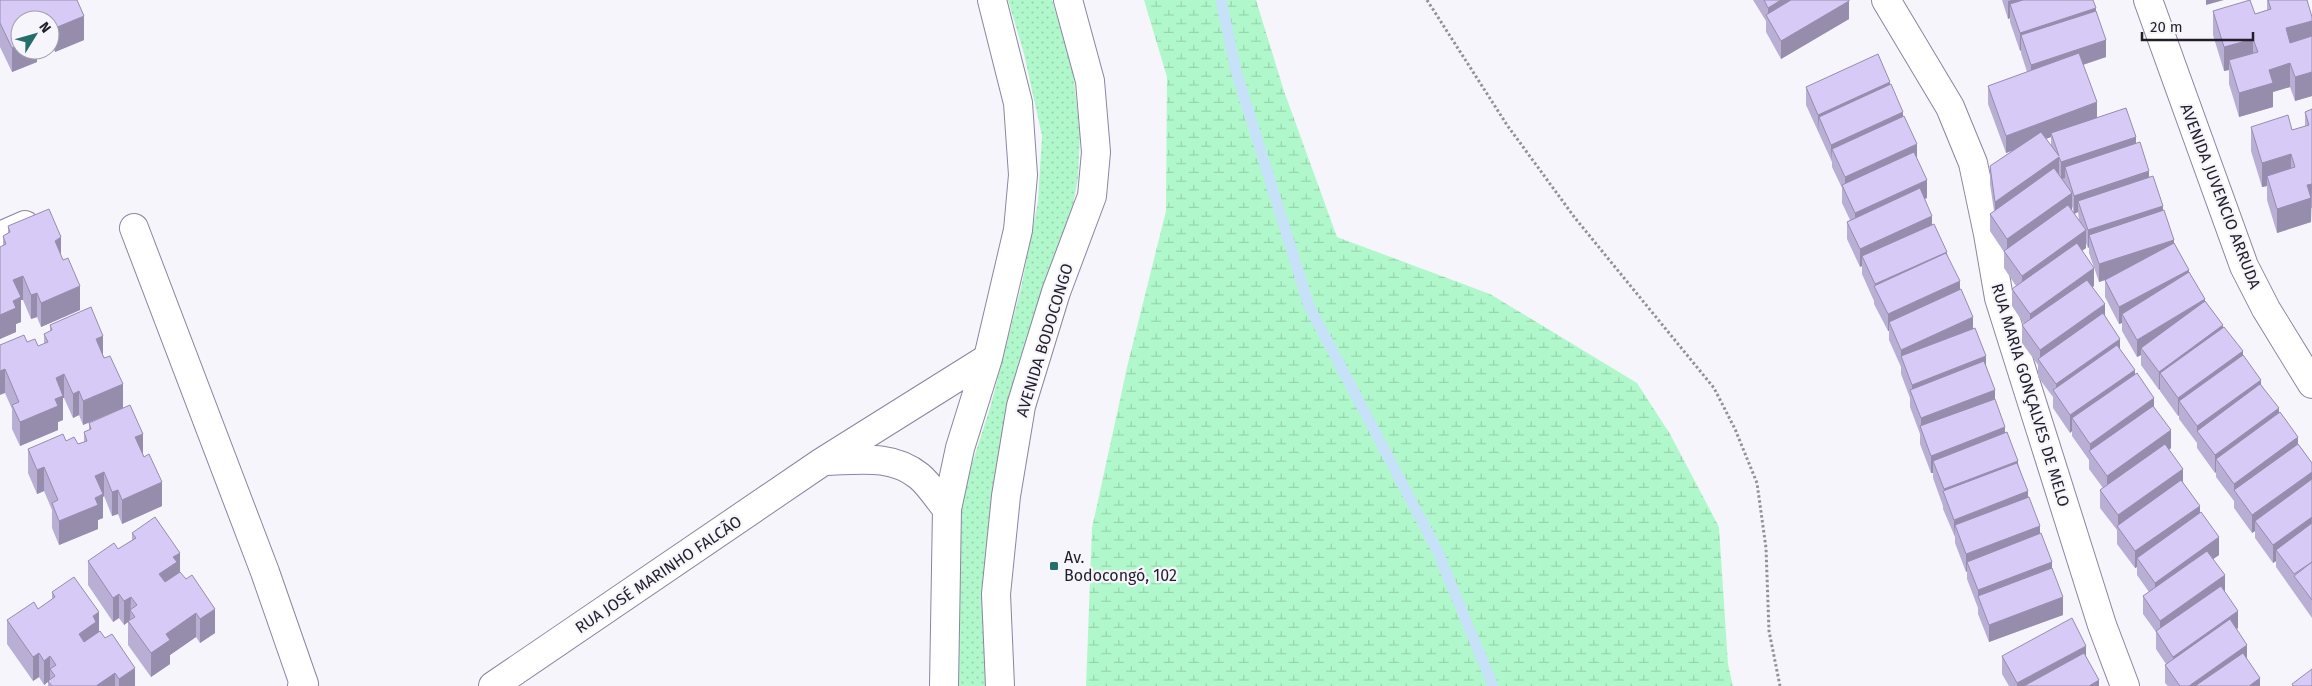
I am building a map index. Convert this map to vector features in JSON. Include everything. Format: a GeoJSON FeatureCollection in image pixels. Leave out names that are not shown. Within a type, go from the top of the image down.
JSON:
{"type":"FeatureCollection","features":[{"type":"Feature","properties":{"kind":"street"},"geometry":{"type":"LineString","coordinates":[[944,686],[947,509],[960,448],[988,358],[1018,230],[1023,175],[1018,103],[992,0]]}},
{"type":"Feature","properties":{"kind":"street","name":"AVENIDA BODOCONGO"},"geometry":{"type":"LineString","coordinates":[[1000,686],[996,594],[1006,496],[1021,406],[1056,292],[1092,196],[1093,187],[1096,152],[1090,81],[1068,0]]}},
{"type":"Feature","properties":{"kind":"street","name":"RUA MARIA GONÇALVES DE MELO"},"geometry":{"type":"LineString","coordinates":[[1886,0],[1950,106],[1972,163],[1988,234],[1998,298],[2102,625],[2125,686]]}},
{"type":"Feature","properties":{"kind":"street","name":"AVENIDA JUVENCIO ARRUDA"},"geometry":{"type":"LineString","coordinates":[[2148,0],[2244,266],[2266,310],[2312,384]]}},
{"type":"Feature","properties":{"kind":"street"},"geometry":{"type":"LineString","coordinates":[[0,236],[25,225]]}},
{"type":"Feature","properties":{"kind":"street"},"geometry":{"type":"LineString","coordinates":[[134,228],[265,572],[304,684],[302,686]]}},
{"type":"Feature","properties":{"kind":"street","name":"RUA JOSÉ MARINHO FALCÃO"},"geometry":{"type":"LineString","coordinates":[[493,686],[822,462],[988,358]]}},
{"type":"Feature","properties":{"kind":"street"},"geometry":{"type":"LineString","coordinates":[[822,462],[876,459],[898,463],[920,476],[947,509]]}},
{"type":"Feature","properties":{"kind":"path"},"geometry":{"type":"LineString","coordinates":[[1427,0],[1507,125],[1575,218],[1714,388],[1727,412],[1757,483],[1766,548],[1769,631],[1780,686]]}},
{"type":"Feature","properties":{"kind":"green space"},"geometry":{"type":"Polygon","coordinates":[[[1008,0],[1052,0],[1073,70],[1080,135],[1078,178],[1070,222],[1007,405],[992,500],[985,581],[987,686],[957,686],[957,510],[990,408],[1021,288],[1038,201],[1042,136],[1024,54],[1008,0]]]}},
{"type":"Feature","properties":{"kind":"green space"},"geometry":{"type":"Polygon","coordinates":[[[1144,0],[1256,0],[1284,91],[1337,237],[1490,294],[1637,383],[1670,434],[1719,527],[1728,664],[1733,686],[1086,686],[1092,528],[1128,363],[1166,211],[1167,77],[1144,0]]]}},
{"type":"Feature","properties":{"kind":"building"},"geometry":{"type":"Polygon","coordinates":[[[0,0],[77,0],[84,16],[60,26],[60,10],[10,10],[10,44],[0,23],[0,0]]]}},
{"type":"Feature","properties":{"kind":"building"},"geometry":{"type":"Polygon","coordinates":[[[1764,0],[1781,0],[1768,8],[1764,0]]]}},
{"type":"Feature","properties":{"kind":"building"},"geometry":{"type":"Polygon","coordinates":[[[1791,0],[1849,1],[1781,41],[1766,15],[1791,0]]]}},
{"type":"Feature","properties":{"kind":"building"},"geometry":{"type":"Polygon","coordinates":[[[2023,0],[2093,0],[2096,8],[2020,33],[2010,4],[2023,0]]]}},
{"type":"Feature","properties":{"kind":"building"},"geometry":{"type":"Polygon","coordinates":[[[2250,0],[2255,14],[2271,9],[2268,0],[2307,0],[2312,21],[2286,28],[2290,43],[2312,36],[2312,72],[2295,77],[2290,63],[2269,70],[2273,83],[2239,93],[2229,60],[2258,52],[2253,39],[2224,47],[2213,11],[2250,0]]]}},
{"type":"Feature","properties":{"kind":"building"},"geometry":{"type":"Polygon","coordinates":[[[2096,11],[2106,40],[2031,65],[2021,35],[2096,11]]]}},
{"type":"Feature","properties":{"kind":"building"},"geometry":{"type":"Polygon","coordinates":[[[2079,53],[2097,102],[2006,136],[1988,86],[2079,53]]]}},
{"type":"Feature","properties":{"kind":"building"},"geometry":{"type":"Polygon","coordinates":[[[1878,54],[1890,82],[1818,115],[1806,87],[1878,54]]]}},
{"type":"Feature","properties":{"kind":"building"},"geometry":{"type":"Polygon","coordinates":[[[1891,84],[1903,112],[1831,145],[1819,117],[1891,84]]]}},
{"type":"Feature","properties":{"kind":"building"},"geometry":{"type":"Polygon","coordinates":[[[2126,108],[2136,137],[2061,162],[2059,157],[1995,202],[1990,166],[2041,132],[2059,156],[2051,133],[2126,108]]]}},
{"type":"Feature","properties":{"kind":"building"},"geometry":{"type":"Polygon","coordinates":[[[2312,109],[2312,184],[2307,185],[2311,198],[2277,209],[2267,176],[2295,167],[2291,154],[2262,163],[2251,127],[2288,115],[2292,130],[2309,125],[2305,112],[2312,109]]]}},
{"type":"Feature","properties":{"kind":"building"},"geometry":{"type":"Polygon","coordinates":[[[1904,116],[1917,144],[1845,177],[1832,149],[1904,116]]]}},
{"type":"Feature","properties":{"kind":"building"},"geometry":{"type":"Polygon","coordinates":[[[2140,142],[2149,171],[2074,196],[2065,167],[2140,142]]]}},
{"type":"Feature","properties":{"kind":"building"},"geometry":{"type":"Polygon","coordinates":[[[1914,152],[1927,180],[1855,213],[1842,185],[1914,152]]]}},
{"type":"Feature","properties":{"kind":"building"},"geometry":{"type":"Polygon","coordinates":[[[2054,168],[2072,193],[2007,239],[1990,214],[2054,168]]]}},
{"type":"Feature","properties":{"kind":"building"},"geometry":{"type":"Polygon","coordinates":[[[2153,176],[2163,206],[2088,230],[2078,201],[2153,176]]]}},
{"type":"Feature","properties":{"kind":"building"},"geometry":{"type":"Polygon","coordinates":[[[1920,188],[1932,216],[1860,249],[1847,222],[1920,188]]]}},
{"type":"Feature","properties":{"kind":"building"},"geometry":{"type":"Polygon","coordinates":[[[2068,205],[2086,230],[2022,276],[2004,251],[2068,205]]]}},
{"type":"Feature","properties":{"kind":"building"},"geometry":{"type":"Polygon","coordinates":[[[49,209],[61,237],[55,241],[63,260],[68,258],[80,286],[41,303],[37,293],[31,295],[23,276],[13,280],[21,297],[13,301],[16,308],[0,315],[0,247],[6,244],[3,236],[10,232],[8,226],[49,209]]]}},
{"type":"Feature","properties":{"kind":"building"},"geometry":{"type":"Polygon","coordinates":[[[2164,210],[2174,240],[2099,264],[2089,235],[2164,210]]]}},
{"type":"Feature","properties":{"kind":"building"},"geometry":{"type":"Polygon","coordinates":[[[1934,224],[1947,252],[1875,284],[1862,256],[1934,224]]]}},
{"type":"Feature","properties":{"kind":"building"},"geometry":{"type":"Polygon","coordinates":[[[2077,243],[2094,268],[2030,314],[2012,289],[2077,243]]]}},
{"type":"Feature","properties":{"kind":"building"},"geometry":{"type":"Polygon","coordinates":[[[2174,243],[2189,270],[2119,307],[2105,280],[2174,243]]]}},
{"type":"Feature","properties":{"kind":"building"},"geometry":{"type":"Polygon","coordinates":[[[1946,253],[1960,281],[1888,314],[1874,286],[1946,253]]]}},
{"type":"Feature","properties":{"kind":"building"},"geometry":{"type":"Polygon","coordinates":[[[2189,272],[2205,299],[2137,340],[2122,314],[2189,272]]]}},
{"type":"Feature","properties":{"kind":"building"},"geometry":{"type":"Polygon","coordinates":[[[2087,280],[2105,304],[2040,350],[2022,325],[2087,280]]]}},
{"type":"Feature","properties":{"kind":"building"},"geometry":{"type":"Polygon","coordinates":[[[1961,289],[1973,317],[1901,350],[1889,322],[1961,289]]]}},
{"type":"Feature","properties":{"kind":"building"},"geometry":{"type":"Polygon","coordinates":[[[2205,301],[2223,325],[2159,372],[2141,348],[2205,301]]]}},
{"type":"Feature","properties":{"kind":"building"},"geometry":{"type":"Polygon","coordinates":[[[91,307],[103,336],[96,339],[104,358],[110,356],[123,384],[83,401],[79,391],[73,394],[64,374],[56,378],[63,396],[55,399],[58,406],[20,422],[12,405],[19,402],[5,369],[0,371],[0,345],[24,335],[27,342],[35,339],[38,346],[48,342],[44,334],[52,330],[50,325],[91,307]]]}},
{"type":"Feature","properties":{"kind":"building"},"geometry":{"type":"Polygon","coordinates":[[[2103,313],[2120,339],[2056,384],[2038,359],[2103,313]]]}},
{"type":"Feature","properties":{"kind":"building"},"geometry":{"type":"Polygon","coordinates":[[[2224,327],[2243,351],[2178,398],[2160,373],[2224,327]]]}},
{"type":"Feature","properties":{"kind":"building"},"geometry":{"type":"Polygon","coordinates":[[[1975,328],[1986,356],[1912,385],[1901,356],[1975,328]]]}},
{"type":"Feature","properties":{"kind":"building"},"geometry":{"type":"Polygon","coordinates":[[[2117,345],[2135,370],[2070,415],[2053,390],[2117,345]]]}},
{"type":"Feature","properties":{"kind":"building"},"geometry":{"type":"Polygon","coordinates":[[[2243,355],[2261,380],[2197,426],[2179,401],[2243,355]]]}},
{"type":"Feature","properties":{"kind":"building"},"geometry":{"type":"Polygon","coordinates":[[[1984,361],[1995,390],[1921,418],[1910,390],[1984,361]]]}},
{"type":"Feature","properties":{"kind":"building"},"geometry":{"type":"Polygon","coordinates":[[[2137,373],[2154,398],[2090,444],[2072,418],[2137,373]]]}},
{"type":"Feature","properties":{"kind":"building"},"geometry":{"type":"Polygon","coordinates":[[[2260,384],[2279,408],[2215,455],[2197,431],[2260,384]]]}},
{"type":"Feature","properties":{"kind":"building"},"geometry":{"type":"Polygon","coordinates":[[[1995,399],[2005,427],[1931,456],[1920,426],[1995,399]]]}},
{"type":"Feature","properties":{"kind":"building"},"geometry":{"type":"Polygon","coordinates":[[[130,405],[143,434],[135,437],[144,457],[149,454],[162,482],[122,500],[118,490],[112,492],[104,472],[95,476],[103,494],[95,498],[98,505],[59,521],[52,503],[58,500],[44,467],[37,470],[28,449],[63,434],[66,441],[74,437],[78,444],[87,441],[84,432],[91,429],[89,423],[130,405]]]}},
{"type":"Feature","properties":{"kind":"building"},"geometry":{"type":"Polygon","coordinates":[[[2153,406],[2171,430],[2107,476],[2089,451],[2153,406]]]}},
{"type":"Feature","properties":{"kind":"building"},"geometry":{"type":"Polygon","coordinates":[[[2280,412],[2298,437],[2234,484],[2216,459],[2280,412]]]}},
{"type":"Feature","properties":{"kind":"building"},"geometry":{"type":"Polygon","coordinates":[[[2007,432],[2018,461],[1944,489],[1933,461],[2007,432]]]}},
{"type":"Feature","properties":{"kind":"building"},"geometry":{"type":"Polygon","coordinates":[[[2165,444],[2183,469],[2118,515],[2100,490],[2165,444]]]}},
{"type":"Feature","properties":{"kind":"building"},"geometry":{"type":"Polygon","coordinates":[[[2298,444],[2312,463],[2312,472],[2252,515],[2234,490],[2298,444]]]}},
{"type":"Feature","properties":{"kind":"building"},"geometry":{"type":"Polygon","coordinates":[[[2017,463],[2028,491],[1954,520],[1943,491],[2017,463]]]}},
{"type":"Feature","properties":{"kind":"building"},"geometry":{"type":"Polygon","coordinates":[[[2312,479],[2312,517],[2273,545],[2255,521],[2312,479]]]}},
{"type":"Feature","properties":{"kind":"building"},"geometry":{"type":"Polygon","coordinates":[[[2181,480],[2200,506],[2135,551],[2117,526],[2181,480]]]}},
{"type":"Feature","properties":{"kind":"building"},"geometry":{"type":"Polygon","coordinates":[[[2029,497],[2040,526],[1966,554],[1955,525],[2029,497]]]}},
{"type":"Feature","properties":{"kind":"building"},"geometry":{"type":"Polygon","coordinates":[[[2201,512],[2219,537],[2155,583],[2137,558],[2201,512]]]}},
{"type":"Feature","properties":{"kind":"building"},"geometry":{"type":"Polygon","coordinates":[[[155,517],[180,553],[173,557],[177,562],[159,574],[165,582],[180,572],[186,579],[192,575],[215,609],[200,619],[196,613],[166,634],[170,640],[151,653],[128,621],[135,617],[130,610],[137,605],[131,597],[124,601],[119,594],[113,598],[88,561],[114,543],[118,549],[136,538],[132,533],[155,517]]]}},
{"type":"Feature","properties":{"kind":"building"},"geometry":{"type":"Polygon","coordinates":[[[2312,523],[2312,562],[2294,574],[2276,550],[2312,523]]]}},
{"type":"Feature","properties":{"kind":"building"},"geometry":{"type":"Polygon","coordinates":[[[2041,533],[2052,562],[1978,590],[1967,562],[2041,533]]]}},
{"type":"Feature","properties":{"kind":"building"},"geometry":{"type":"Polygon","coordinates":[[[2207,551],[2225,575],[2160,621],[2143,596],[2207,551]]]}},
{"type":"Feature","properties":{"kind":"building"},"geometry":{"type":"Polygon","coordinates":[[[2312,562],[2312,600],[2294,576],[2312,562]]]}},
{"type":"Feature","properties":{"kind":"building"},"geometry":{"type":"Polygon","coordinates":[[[2052,568],[2063,597],[1989,625],[1978,596],[2052,568]]]}},
{"type":"Feature","properties":{"kind":"building"},"geometry":{"type":"Polygon","coordinates":[[[74,577],[99,612],[93,616],[96,622],[79,634],[84,642],[100,631],[105,638],[112,634],[135,668],[119,679],[115,673],[96,686],[52,686],[48,681],[55,676],[50,669],[56,665],[50,656],[44,661],[39,653],[33,657],[7,620],[34,602],[38,609],[55,597],[52,592],[74,577]]]}},
{"type":"Feature","properties":{"kind":"building"},"geometry":{"type":"Polygon","coordinates":[[[2221,586],[2238,611],[2173,657],[2156,631],[2221,586]]]}},
{"type":"Feature","properties":{"kind":"building"},"geometry":{"type":"Polygon","coordinates":[[[2072,618],[2086,646],[2017,683],[2002,656],[2072,618]]]}},
{"type":"Feature","properties":{"kind":"building"},"geometry":{"type":"Polygon","coordinates":[[[2230,619],[2247,645],[2189,686],[2180,686],[2165,665],[2230,619]]]}},
{"type":"Feature","properties":{"kind":"building"},"geometry":{"type":"Polygon","coordinates":[[[2084,653],[2099,680],[2089,686],[2024,686],[2084,653]]]}},
{"type":"Feature","properties":{"kind":"building"},"geometry":{"type":"Polygon","coordinates":[[[2243,653],[2260,678],[2249,686],[2195,686],[2243,653]]]}},
{"type":"Feature","properties":{"kind":"building"},"geometry":{"type":"Polygon","coordinates":[[[2312,669],[2312,686],[2293,686],[2292,684],[2312,669]]]}},
{"type":"Feature","properties":{"kind":"waterway"},"geometry":{"type":"LineString","coordinates":[[1221,0],[1236,71],[1309,306],[1437,550],[1493,686]]}},
{"type":"Feature","properties":{"kind":"place","name":"Av. Bodocongó, 102"},"geometry":{"type":"Point","coordinates":[1054,566]}}]}
